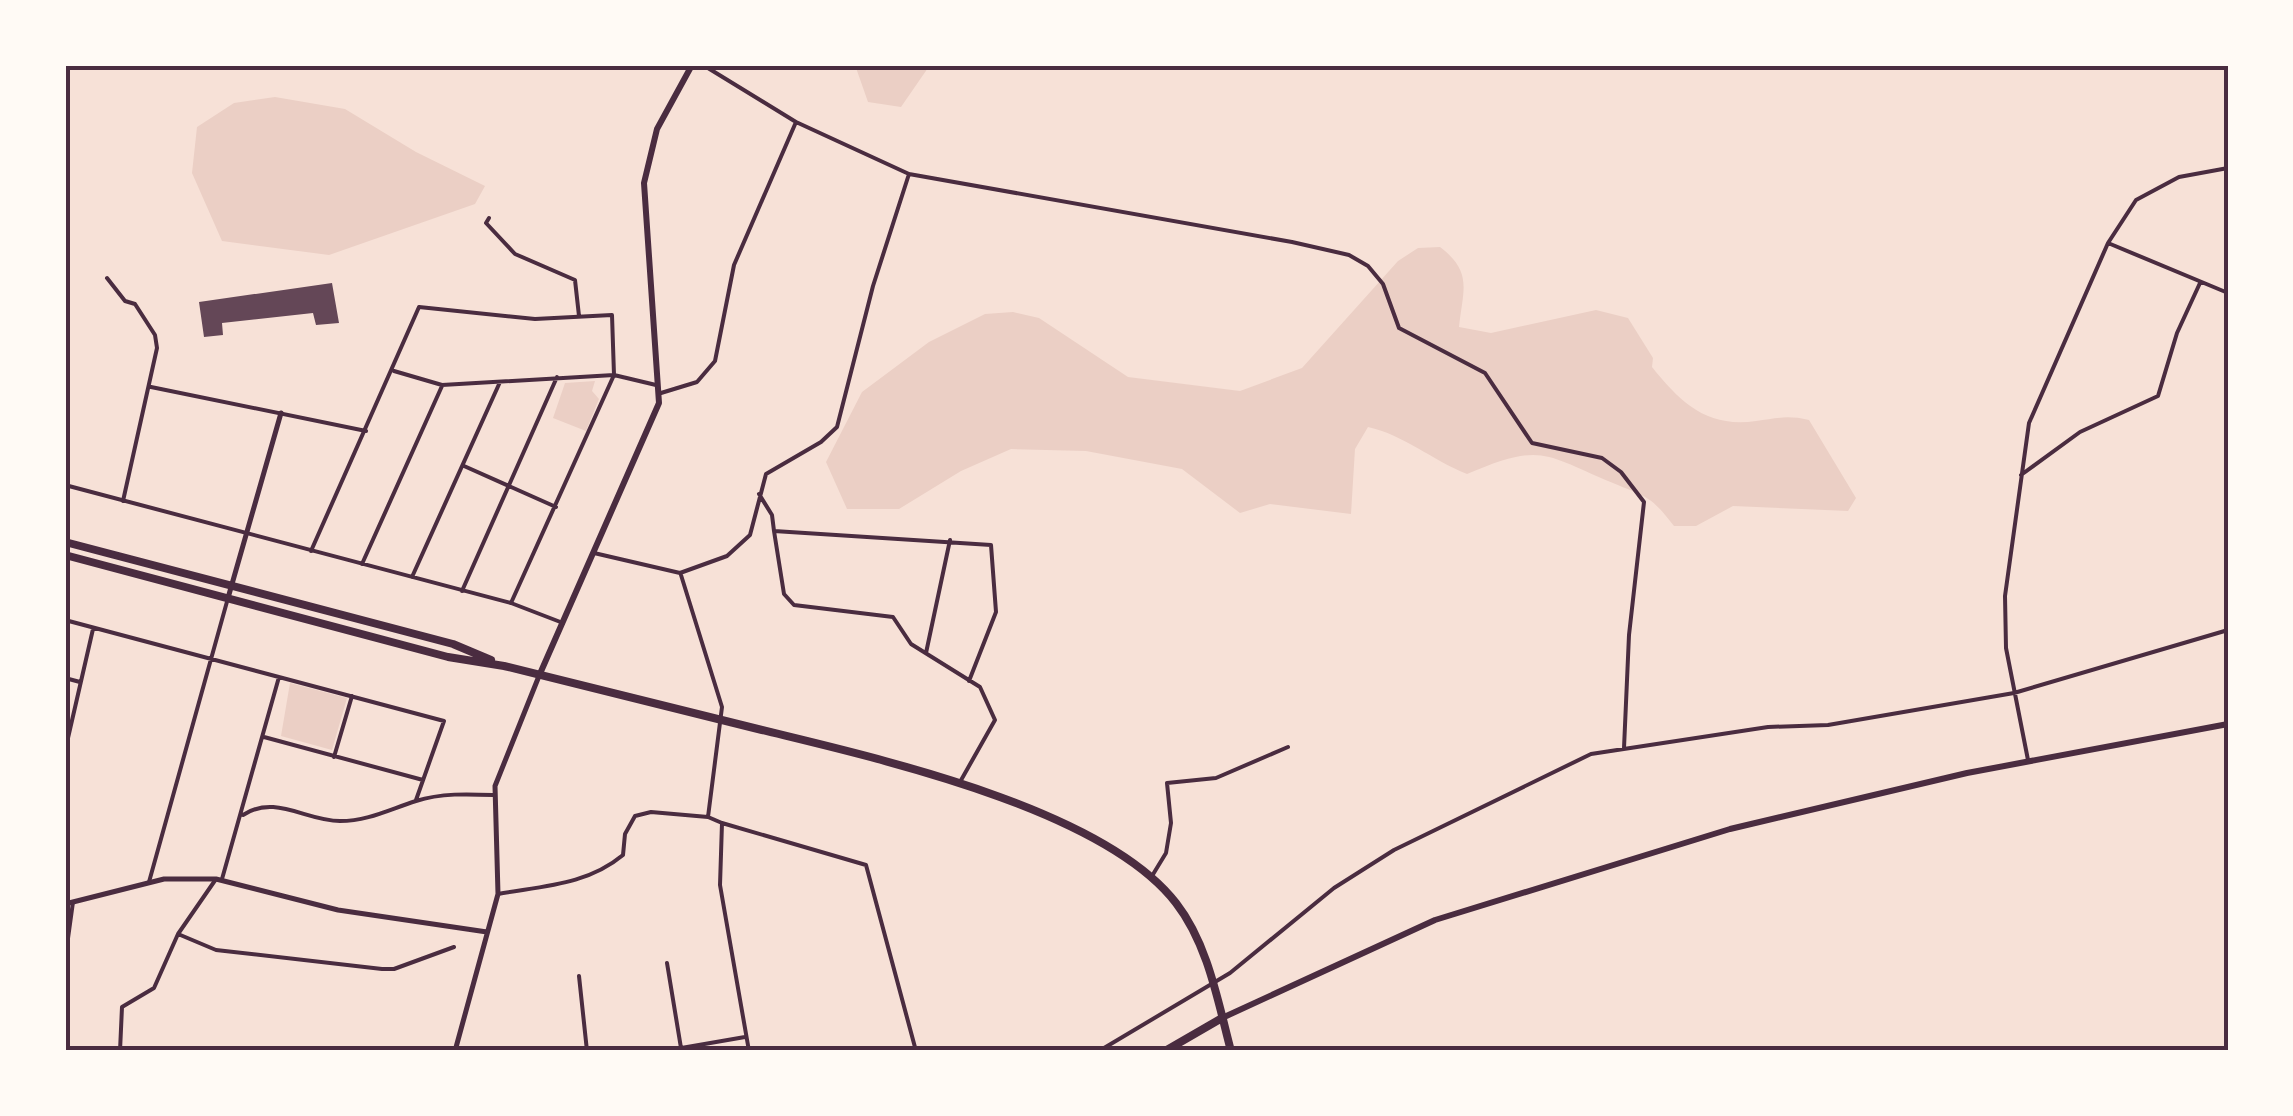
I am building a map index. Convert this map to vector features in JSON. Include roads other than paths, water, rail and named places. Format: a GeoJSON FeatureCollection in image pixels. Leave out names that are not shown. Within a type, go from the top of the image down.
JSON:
{"type":"FeatureCollection","features":[{"type":"Feature","properties":{"kind":"highway"},"geometry":{"type":"LineString","coordinates":[[65,542],[453,644],[504,666]]}},
{"type":"Feature","properties":{"kind":"highway"},"geometry":{"type":"LineString","coordinates":[[65,555],[448,657],[504,666],[960,782],[1093,840],[1152,876],[1187,918],[1213,984],[1231,1051]]}},
{"type":"Feature","properties":{"kind":"highway"},"geometry":{"type":"LineString","coordinates":[[1164,1051],[1222,1018]]}},
{"type":"Feature","properties":{"kind":"main road"},"geometry":{"type":"LineString","coordinates":[[539,676],[655,418],[660,389],[644,183],[653,140],[692,65]]}},
{"type":"Feature","properties":{"kind":"main road"},"geometry":{"type":"LineString","coordinates":[[1222,1018],[1435,920],[1750,824],[2028,760],[2228,724]]}},
{"type":"Feature","properties":{"kind":"street"},"geometry":{"type":"LineString","coordinates":[[703,65],[796,122],[909,174],[1292,242],[1349,255],[1368,266],[1383,284],[1395,323],[1405,334],[1485,372],[1532,443],[1602,458],[1644,502],[1629,635],[1624,748]]}},
{"type":"Feature","properties":{"kind":"street"},"geometry":{"type":"LineString","coordinates":[[392,370],[442,385],[614,374],[660,389],[697,382],[715,361],[734,265],[796,122]]}},
{"type":"Feature","properties":{"kind":"street"},"geometry":{"type":"LineString","coordinates":[[2028,760],[2014,693],[2005,596],[2029,423],[2108,243],[2136,200],[2198,172],[2228,168]]}},
{"type":"Feature","properties":{"kind":"street"},"geometry":{"type":"LineString","coordinates":[[594,554],[680,573],[742,546],[750,535],[758,492],[766,474],[821,442],[837,427],[873,286],[909,174]]}},
{"type":"Feature","properties":{"kind":"street"},"geometry":{"type":"LineString","coordinates":[[488,218],[486,224],[515,254],[575,280],[578,316]]}},
{"type":"Feature","properties":{"kind":"street"},"geometry":{"type":"LineString","coordinates":[[2108,243],[2228,293]]}},
{"type":"Feature","properties":{"kind":"street"},"geometry":{"type":"LineString","coordinates":[[107,278],[125,301],[135,304],[156,335],[157,365],[123,500]]}},
{"type":"Feature","properties":{"kind":"street"},"geometry":{"type":"LineString","coordinates":[[2020,476],[2080,432],[2158,396],[2177,333],[2200,284]]}},
{"type":"Feature","properties":{"kind":"street"},"geometry":{"type":"LineString","coordinates":[[311,550],[418,307],[535,319],[612,315],[614,374],[511,603]]}},
{"type":"Feature","properties":{"kind":"street"},"geometry":{"type":"LineString","coordinates":[[462,590],[557,378]]}},
{"type":"Feature","properties":{"kind":"street"},"geometry":{"type":"LineString","coordinates":[[412,577],[500,382]]}},
{"type":"Feature","properties":{"kind":"street"},"geometry":{"type":"LineString","coordinates":[[362,564],[442,385]]}},
{"type":"Feature","properties":{"kind":"street"},"geometry":{"type":"LineString","coordinates":[[152,387],[366,431]]}},
{"type":"Feature","properties":{"kind":"street"},"geometry":{"type":"LineString","coordinates":[[148,882],[281,414]]}},
{"type":"Feature","properties":{"kind":"street"},"geometry":{"type":"LineString","coordinates":[[462,465],[556,507]]}},
{"type":"Feature","properties":{"kind":"street"},"geometry":{"type":"LineString","coordinates":[[65,485],[511,603],[563,623]]}},
{"type":"Feature","properties":{"kind":"street"},"geometry":{"type":"LineString","coordinates":[[758,492],[772,515],[784,594],[794,604],[893,616],[911,644],[980,687],[996,720],[960,782]]}},
{"type":"Feature","properties":{"kind":"street"},"geometry":{"type":"LineString","coordinates":[[774,531],[991,545],[996,612],[968,681]]}},
{"type":"Feature","properties":{"kind":"street"},"geometry":{"type":"LineString","coordinates":[[926,654],[950,540]]}},
{"type":"Feature","properties":{"kind":"street"},"geometry":{"type":"LineString","coordinates":[[680,573],[720,692],[722,720],[706,800],[708,817]]}},
{"type":"Feature","properties":{"kind":"street"},"geometry":{"type":"LineString","coordinates":[[65,620],[444,721],[416,800]]}},
{"type":"Feature","properties":{"kind":"street"},"geometry":{"type":"LineString","coordinates":[[65,750],[94,628]]}},
{"type":"Feature","properties":{"kind":"street"},"geometry":{"type":"LineString","coordinates":[[1099,1051],[1213,984],[1334,888],[1394,850],[1591,754],[1768,728],[1828,725],[2014,693],[2228,630]]}},
{"type":"Feature","properties":{"kind":"street"},"geometry":{"type":"LineString","coordinates":[[455,1051],[498,894],[494,795],[539,676]]}},
{"type":"Feature","properties":{"kind":"street"},"geometry":{"type":"LineString","coordinates":[[120,1051],[122,1006],[154,988],[178,934],[219,879],[242,815],[280,677]]}},
{"type":"Feature","properties":{"kind":"street"},"geometry":{"type":"LineString","coordinates":[[65,678],[80,682]]}},
{"type":"Feature","properties":{"kind":"street"},"geometry":{"type":"LineString","coordinates":[[334,757],[352,696]]}},
{"type":"Feature","properties":{"kind":"street"},"geometry":{"type":"LineString","coordinates":[[264,737],[423,780]]}},
{"type":"Feature","properties":{"kind":"street"},"geometry":{"type":"LineString","coordinates":[[1152,876],[1166,853],[1171,823],[1167,783],[1216,778],[1288,747]]}},
{"type":"Feature","properties":{"kind":"street"},"geometry":{"type":"LineString","coordinates":[[242,815],[256,806],[273,806],[336,821],[356,820],[416,800],[452,794],[494,795]]}},
{"type":"Feature","properties":{"kind":"street"},"geometry":{"type":"LineString","coordinates":[[498,894],[589,878],[623,855],[634,816],[652,812],[708,817],[866,865],[916,1051]]}},
{"type":"Feature","properties":{"kind":"street"},"geometry":{"type":"LineString","coordinates":[[722,823],[720,885],[749,1051]]}},
{"type":"Feature","properties":{"kind":"street"},"geometry":{"type":"LineString","coordinates":[[65,960],[69,903],[148,882],[219,879],[338,910],[488,932]]}},
{"type":"Feature","properties":{"kind":"street"},"geometry":{"type":"LineString","coordinates":[[178,934],[216,950],[382,969],[394,969],[454,947]]}},
{"type":"Feature","properties":{"kind":"street"},"geometry":{"type":"LineString","coordinates":[[668,962],[682,1048]]}},
{"type":"Feature","properties":{"kind":"street"},"geometry":{"type":"LineString","coordinates":[[579,976],[587,1051]]}},
{"type":"Feature","properties":{"kind":"street"},"geometry":{"type":"LineString","coordinates":[[664,1051],[745,1038]]}}]}
